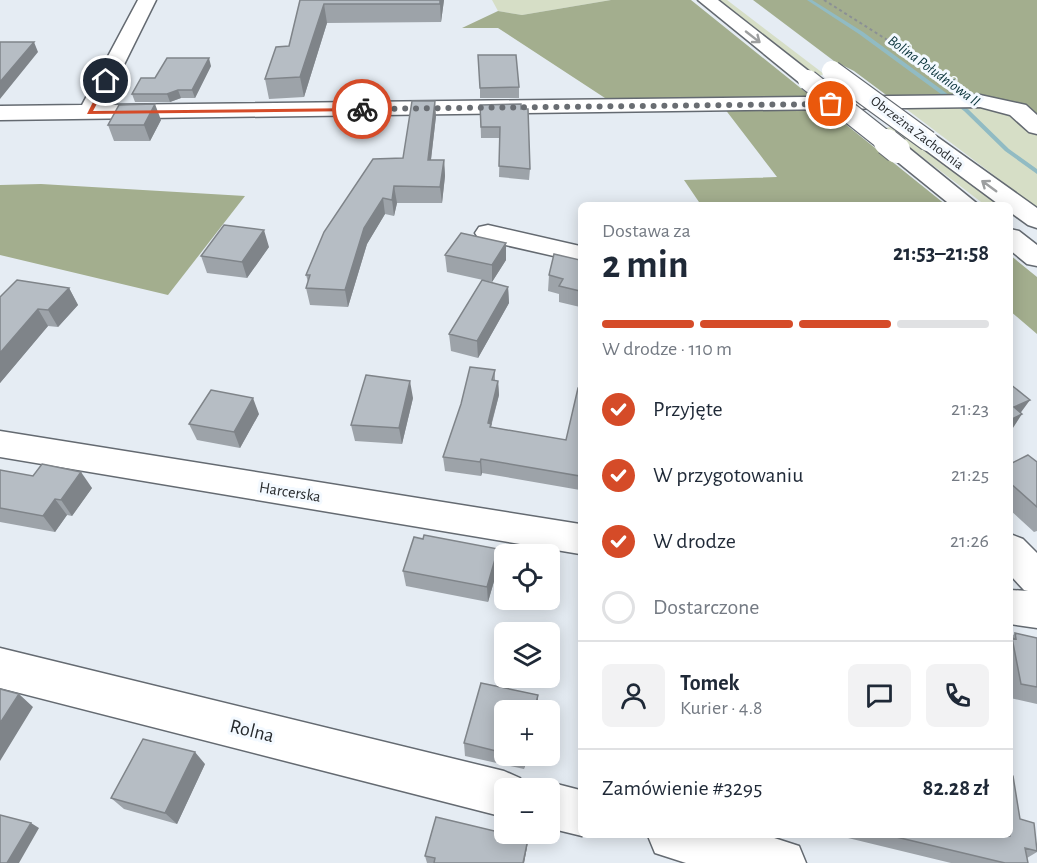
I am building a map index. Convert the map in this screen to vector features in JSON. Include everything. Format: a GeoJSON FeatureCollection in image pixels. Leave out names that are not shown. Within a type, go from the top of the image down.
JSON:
{"type":"FeatureCollection","features":[{"type":"Feature","properties":{"kind":"street"},"geometry":{"type":"LineString","coordinates":[[89,113],[147,0]]}},
{"type":"Feature","properties":{"kind":"street","name":"Obrzeżna Zachodnia"},"geometry":{"type":"LineString","coordinates":[[707,0],[963,202]]}},
{"type":"Feature","properties":{"kind":"street","name":"Obrzeżna Zachodnia"},"geometry":{"type":"LineString","coordinates":[[814,57],[1012,202]]}},
{"type":"Feature","properties":{"kind":"street"},"geometry":{"type":"LineString","coordinates":[[0,113],[982,101],[1018,110],[1037,127]]}},
{"type":"Feature","properties":{"kind":"street","name":"Obrzeżna Zachodnia"},"geometry":{"type":"LineString","coordinates":[[1013,203],[1037,220]]}},
{"type":"Feature","properties":{"kind":"street"},"geometry":{"type":"LineString","coordinates":[[488,233],[578,254]]}},
{"type":"Feature","properties":{"kind":"street"},"geometry":{"type":"LineString","coordinates":[[1013,239],[1037,258]]}},
{"type":"Feature","properties":{"kind":"street","name":"Harcerska"},"geometry":{"type":"LineString","coordinates":[[0,444],[578,539]]}},
{"type":"Feature","properties":{"kind":"street"},"geometry":{"type":"LineString","coordinates":[[1013,553],[1037,578]]}},
{"type":"Feature","properties":{"kind":"street"},"geometry":{"type":"LineString","coordinates":[[1013,607],[1037,610]]}},
{"type":"Feature","properties":{"kind":"street","name":"Rolna"},"geometry":{"type":"LineString","coordinates":[[0,668],[494,792]]}},
{"type":"Feature","properties":{"kind":"street"},"geometry":{"type":"LineString","coordinates":[[560,808],[578,812]]}},
{"type":"Feature","properties":{"kind":"street"},"geometry":{"type":"LineString","coordinates":[[680,838],[782,863]]}},
{"type":"Feature","properties":{"kind":"path"},"geometry":{"type":"LineString","coordinates":[[824,0],[982,101]]}},
{"type":"Feature","properties":{"kind":"green space"},"geometry":{"type":"Polygon","coordinates":[[[492,0],[611,0],[522,15],[498,11],[492,0]]]}},
{"type":"Feature","properties":{"kind":"green space"},"geometry":{"type":"Polygon","coordinates":[[[611,0],[691,0],[942,202],[699,202],[684,180],[777,177],[718,100],[605,98],[498,28],[462,28],[498,11],[522,15],[611,0]]]}},
{"type":"Feature","properties":{"kind":"green space"},"geometry":{"type":"Polygon","coordinates":[[[717,0],[727,0],[824,74],[817,77],[717,0]]]}},
{"type":"Feature","properties":{"kind":"green space"},"geometry":{"type":"Polygon","coordinates":[[[753,0],[1037,0],[1037,116],[1024,108],[893,100],[854,71],[834,61],[753,0]]]}},
{"type":"Feature","properties":{"kind":"green space"},"geometry":{"type":"Polygon","coordinates":[[[983,106],[999,109],[1037,130],[1037,208],[905,108],[983,106]]]}},
{"type":"Feature","properties":{"kind":"green space"},"geometry":{"type":"Polygon","coordinates":[[[891,127],[903,133],[996,202],[981,202],[884,128],[891,127]]]}},
{"type":"Feature","properties":{"kind":"green space"},"geometry":{"type":"Polygon","coordinates":[[[41,184],[245,196],[168,295],[0,255],[0,185],[41,184]]]}},
{"type":"Feature","properties":{"kind":"green space"},"geometry":{"type":"Polygon","coordinates":[[[1013,257],[1037,277],[1037,334],[1013,314],[1013,257]]]}},
{"type":"Feature","properties":{"kind":"building"},"geometry":{"type":"Polygon","coordinates":[[[300,0],[440,0],[440,4],[324,4],[300,77],[265,79],[276,47],[289,46],[300,0]]]}},
{"type":"Feature","properties":{"kind":"building"},"geometry":{"type":"Polygon","coordinates":[[[0,42],[34,42],[0,82],[0,42]]]}},
{"type":"Feature","properties":{"kind":"building"},"geometry":{"type":"Polygon","coordinates":[[[478,55],[516,55],[519,87],[480,88],[478,55]]]}},
{"type":"Feature","properties":{"kind":"building"},"geometry":{"type":"Polygon","coordinates":[[[167,58],[209,58],[192,90],[178,90],[167,94],[132,94],[141,78],[155,78],[167,58]]]}},
{"type":"Feature","properties":{"kind":"building"},"geometry":{"type":"Polygon","coordinates":[[[412,101],[435,101],[428,160],[444,160],[440,187],[394,186],[392,200],[383,198],[364,228],[345,290],[306,288],[310,275],[306,275],[324,232],[373,159],[403,158],[412,101]]]}},
{"type":"Feature","properties":{"kind":"building"},"geometry":{"type":"Polygon","coordinates":[[[155,104],[144,125],[108,125],[119,105],[155,104]]]}},
{"type":"Feature","properties":{"kind":"building"},"geometry":{"type":"Polygon","coordinates":[[[521,104],[521,109],[528,109],[530,169],[499,166],[500,127],[481,127],[480,105],[521,104]]]}},
{"type":"Feature","properties":{"kind":"building"},"geometry":{"type":"Polygon","coordinates":[[[224,225],[264,230],[242,262],[201,256],[224,225]]]}},
{"type":"Feature","properties":{"kind":"building"},"geometry":{"type":"Polygon","coordinates":[[[461,233],[506,243],[492,265],[445,255],[461,233]]]}},
{"type":"Feature","properties":{"kind":"building"},"geometry":{"type":"Polygon","coordinates":[[[554,254],[578,260],[578,291],[559,286],[563,279],[549,275],[554,254]]]}},
{"type":"Feature","properties":{"kind":"building"},"geometry":{"type":"Polygon","coordinates":[[[17,280],[69,288],[48,310],[38,309],[0,353],[0,297],[17,280]]]}},
{"type":"Feature","properties":{"kind":"building"},"geometry":{"type":"Polygon","coordinates":[[[482,280],[508,287],[477,341],[449,334],[482,280]]]}},
{"type":"Feature","properties":{"kind":"building"},"geometry":{"type":"Polygon","coordinates":[[[470,367],[495,370],[492,380],[498,381],[488,423],[491,424],[490,427],[566,440],[578,388],[578,476],[481,459],[480,462],[443,457],[461,404],[470,367]]]}},
{"type":"Feature","properties":{"kind":"building"},"geometry":{"type":"Polygon","coordinates":[[[366,375],[410,381],[399,428],[351,425],[366,375]]]}},
{"type":"Feature","properties":{"kind":"building"},"geometry":{"type":"Polygon","coordinates":[[[1013,386],[1030,400],[1014,407],[1022,414],[1013,418],[1013,386]]]}},
{"type":"Feature","properties":{"kind":"building"},"geometry":{"type":"Polygon","coordinates":[[[211,390],[253,398],[234,432],[189,424],[211,390]]]}},
{"type":"Feature","properties":{"kind":"building"},"geometry":{"type":"Polygon","coordinates":[[[1028,455],[1037,462],[1037,507],[1013,486],[1013,462],[1028,455]]]}},
{"type":"Feature","properties":{"kind":"building"},"geometry":{"type":"Polygon","coordinates":[[[42,464],[81,472],[61,500],[55,499],[43,516],[0,508],[0,470],[33,476],[42,464]]]}},
{"type":"Feature","properties":{"kind":"building"},"geometry":{"type":"Polygon","coordinates":[[[424,535],[494,548],[494,563],[487,587],[403,571],[414,537],[423,539],[424,535]]]}},
{"type":"Feature","properties":{"kind":"building"},"geometry":{"type":"Polygon","coordinates":[[[1015,633],[1037,638],[1037,687],[1021,684],[1013,643],[1013,638],[1016,639],[1015,633]]]}},
{"type":"Feature","properties":{"kind":"building"},"geometry":{"type":"Polygon","coordinates":[[[481,683],[494,686],[494,688],[538,695],[537,700],[494,700],[494,750],[464,743],[481,683]]]}},
{"type":"Feature","properties":{"kind":"building"},"geometry":{"type":"Polygon","coordinates":[[[0,689],[19,694],[0,723],[0,689]]]}},
{"type":"Feature","properties":{"kind":"building"},"geometry":{"type":"Polygon","coordinates":[[[143,739],[195,752],[165,813],[111,798],[143,739]]]}},
{"type":"Feature","properties":{"kind":"building"},"geometry":{"type":"Polygon","coordinates":[[[1013,776],[1020,819],[1034,823],[1037,851],[1025,848],[1028,863],[1005,863],[900,838],[1013,838],[1013,776]]]}},
{"type":"Feature","properties":{"kind":"building"},"geometry":{"type":"Polygon","coordinates":[[[0,815],[31,823],[7,863],[0,863],[0,815]]]}},
{"type":"Feature","properties":{"kind":"building"},"geometry":{"type":"Polygon","coordinates":[[[436,817],[494,831],[494,844],[527,844],[523,863],[434,863],[435,858],[425,856],[436,817]]]}},
{"type":"Feature","properties":{"kind":"waterway","name":"Bolina Południowa II"},"geometry":{"type":"LineString","coordinates":[[809,0],[861,33],[966,110],[1007,150],[1037,172]]}},
{"type":"Feature","properties":{"kind":"way so far"},"geometry":{"type":"LineString","coordinates":[[362,109],[831,104]]}},
{"type":"Feature","properties":{"kind":"route"},"geometry":{"type":"LineString","coordinates":[[106,81],[89,113],[362,109]]}}]}
